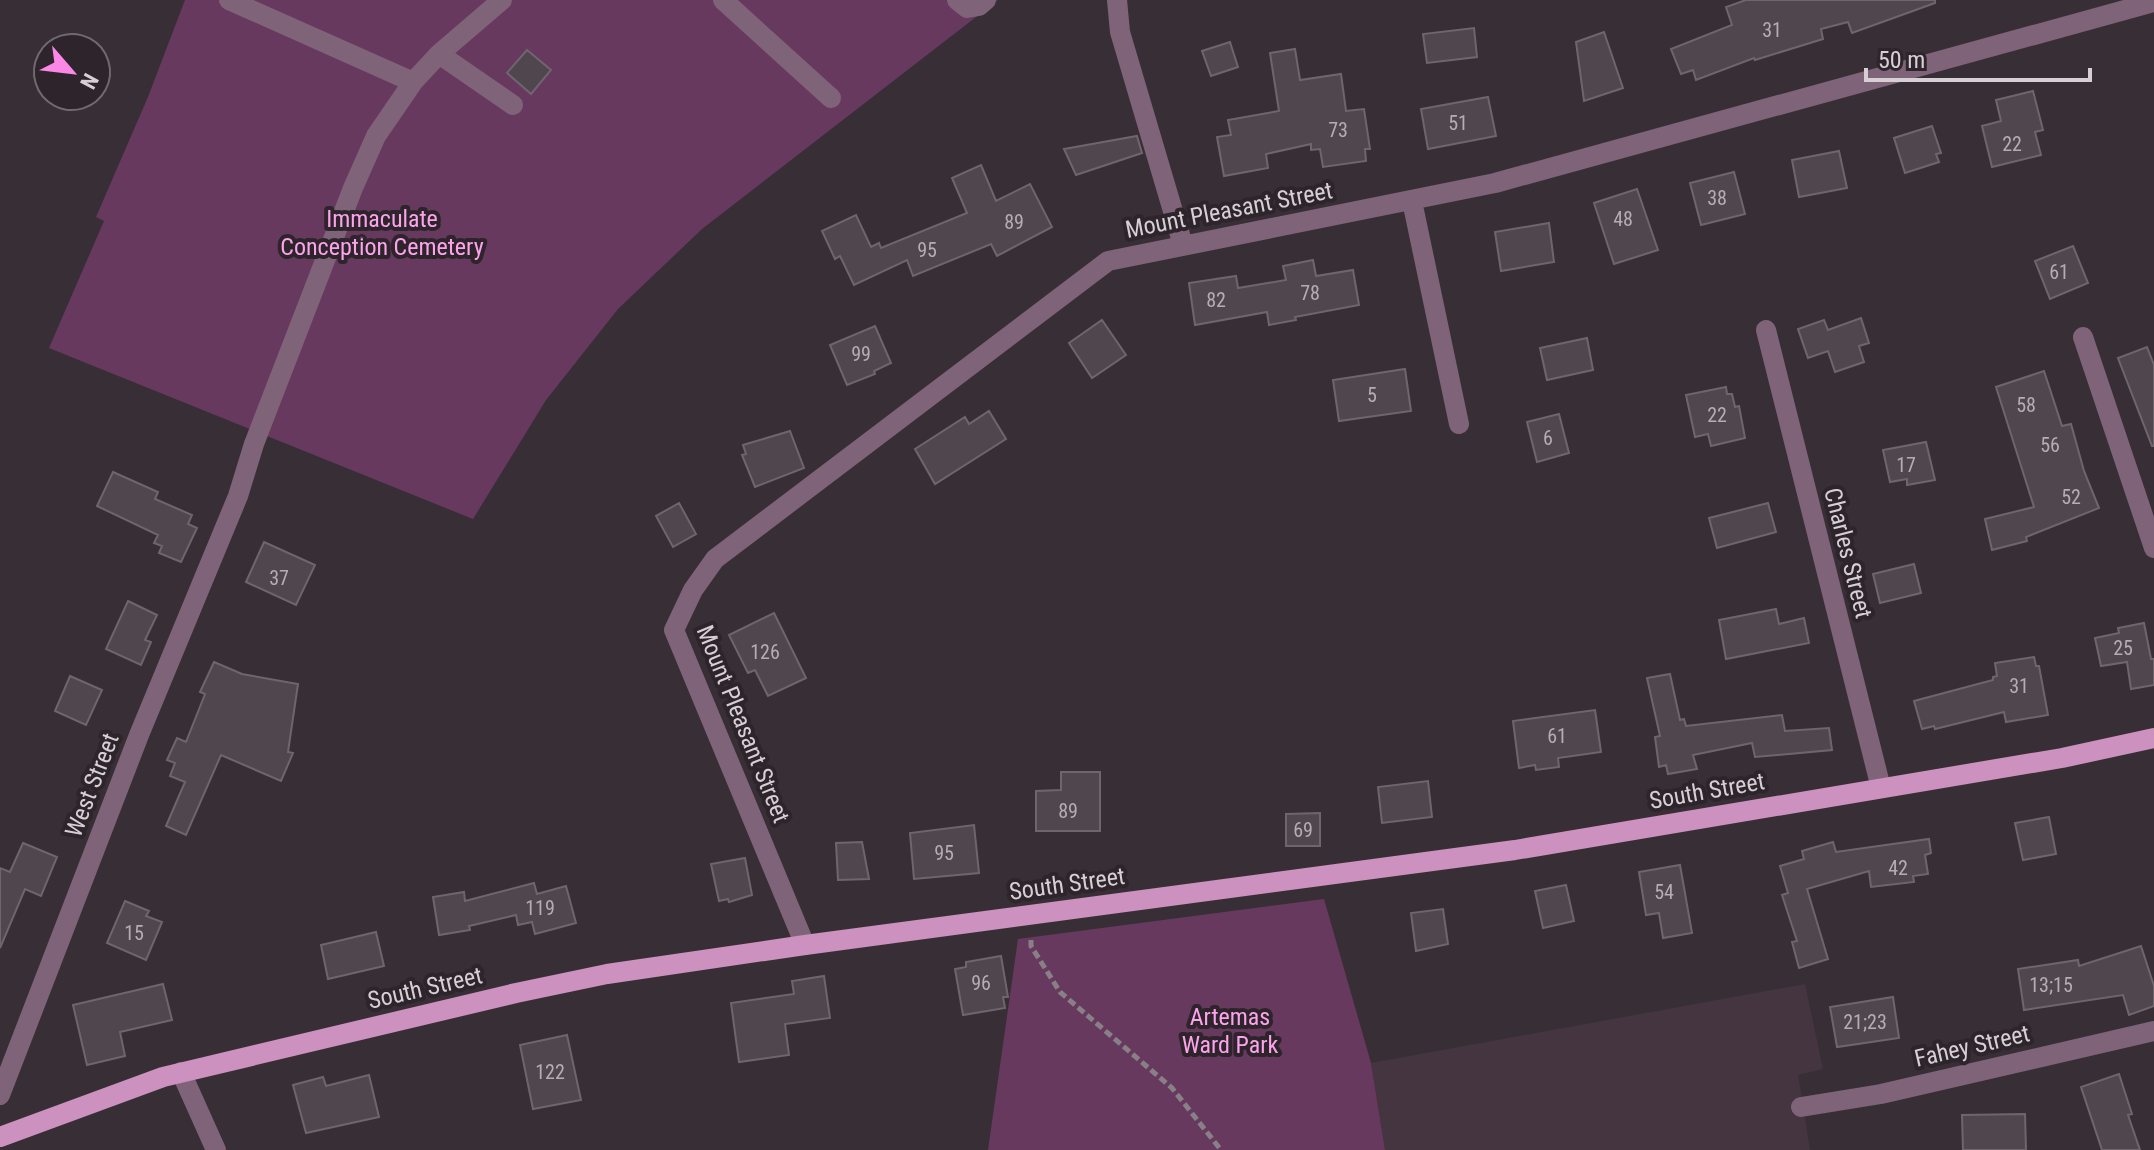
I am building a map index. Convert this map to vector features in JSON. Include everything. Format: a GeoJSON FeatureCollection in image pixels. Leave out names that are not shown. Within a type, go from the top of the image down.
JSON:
{"type":"FeatureCollection","features":[{"type":"Feature","properties":{"kind":"main road","name":"South Street"},"geometry":{"type":"LineString","coordinates":[[0,1137],[181,1072],[607,974],[1515,850],[2062,758],[2154,738]]}},
{"type":"Feature","properties":{"kind":"street"},"geometry":{"type":"LineString","coordinates":[[229,0],[413,82]]}},
{"type":"Feature","properties":{"kind":"street"},"geometry":{"type":"LineString","coordinates":[[723,0],[831,98]]}},
{"type":"Feature","properties":{"kind":"street"},"geometry":{"type":"LineString","coordinates":[[957,0],[967,8],[979,6],[986,0]]}},
{"type":"Feature","properties":{"kind":"street"},"geometry":{"type":"LineString","coordinates":[[1117,0],[1120,32],[1183,245]]}},
{"type":"Feature","properties":{"kind":"street","name":"West Street"},"geometry":{"type":"LineString","coordinates":[[0,1095],[139,735],[238,496],[264,417],[376,136],[413,82],[495,2]]}},
{"type":"Feature","properties":{"kind":"street","name":"Mount Pleasant Street"},"geometry":{"type":"LineString","coordinates":[[805,945],[674,630],[693,590],[715,559],[1108,261],[1510,179],[2154,2]]}},
{"type":"Feature","properties":{"kind":"street"},"geometry":{"type":"LineString","coordinates":[[439,54],[513,105]]}},
{"type":"Feature","properties":{"kind":"street"},"geometry":{"type":"LineString","coordinates":[[1412,201],[1459,424]]}},
{"type":"Feature","properties":{"kind":"street","name":"Charles Street"},"geometry":{"type":"LineString","coordinates":[[1766,330],[1881,788]]}},
{"type":"Feature","properties":{"kind":"street"},"geometry":{"type":"LineString","coordinates":[[2083,337],[2154,548]]}},
{"type":"Feature","properties":{"kind":"street","name":"Fahey Street"},"geometry":{"type":"LineString","coordinates":[[1801,1107],[1881,1094],[2154,1031]]}},
{"type":"Feature","properties":{"kind":"street"},"geometry":{"type":"LineString","coordinates":[[181,1072],[216,1150]]}},
{"type":"Feature","properties":{"kind":"path"},"geometry":{"type":"LineString","coordinates":[[1030,915],[1031,946],[1060,992],[1172,1088],[1221,1150]]}},
{"type":"Feature","properties":{"kind":"shaded area"},"geometry":{"type":"Polygon","coordinates":[[[1805,984],[1823,1069],[1798,1075],[1810,1150],[1385,1150],[1371,1063],[1805,984]]]}},
{"type":"Feature","properties":{"kind":"green space","name":"Immaculate Conception Cemetery"},"geometry":{"type":"Polygon","coordinates":[[[185,0],[998,0],[702,229],[618,309],[546,400],[473,519],[49,348],[104,221],[96,217],[148,97],[185,0]]]}},
{"type":"Feature","properties":{"kind":"green space","name":"Artemas Ward Park"},"geometry":{"type":"Polygon","coordinates":[[[1324,899],[1371,1063],[1385,1150],[988,1150],[1018,939],[1324,899]]]}},
{"type":"Feature","properties":{"kind":"building"},"geometry":{"type":"Polygon","coordinates":[[[1746,0],[1935,0],[1935,3],[1852,33],[1848,22],[1821,29],[1823,39],[1754,58],[1696,80],[1693,70],[1681,74],[1671,49],[1732,25],[1726,7],[1746,0]]]}},
{"type":"Feature","properties":{"kind":"building"},"geometry":{"type":"Polygon","coordinates":[[[1474,28],[1477,57],[1427,63],[1423,34],[1474,28]]]}},
{"type":"Feature","properties":{"kind":"building"},"geometry":{"type":"Polygon","coordinates":[[[1604,32],[1623,88],[1584,101],[1576,42],[1604,32]]]}},
{"type":"Feature","properties":{"kind":"building"},"geometry":{"type":"Polygon","coordinates":[[[1230,42],[1238,67],[1211,76],[1202,51],[1230,42]]]}},
{"type":"Feature","properties":{"kind":"building"},"geometry":{"type":"Polygon","coordinates":[[[1295,49],[1300,80],[1341,74],[1346,111],[1364,109],[1370,149],[1365,149],[1366,161],[1323,167],[1320,149],[1311,150],[1311,144],[1266,154],[1268,168],[1224,176],[1217,137],[1231,135],[1228,120],[1279,111],[1270,53],[1295,49]]]}},
{"type":"Feature","properties":{"kind":"building"},"geometry":{"type":"Polygon","coordinates":[[[527,50],[551,70],[531,94],[507,73],[527,50]]]}},
{"type":"Feature","properties":{"kind":"building"},"geometry":{"type":"Polygon","coordinates":[[[2033,91],[2043,130],[2035,132],[2041,155],[1992,167],[1982,126],[2001,121],[1996,100],[2033,91]]]}},
{"type":"Feature","properties":{"kind":"building"},"geometry":{"type":"Polygon","coordinates":[[[1488,97],[1496,136],[1428,149],[1421,109],[1488,97]]]}},
{"type":"Feature","properties":{"kind":"building"},"geometry":{"type":"Polygon","coordinates":[[[1932,126],[1941,153],[1936,154],[1939,162],[1905,173],[1894,138],[1932,126]]]}},
{"type":"Feature","properties":{"kind":"building"},"geometry":{"type":"Polygon","coordinates":[[[1137,136],[1142,153],[1076,175],[1064,149],[1137,136]]]}},
{"type":"Feature","properties":{"kind":"building"},"geometry":{"type":"Polygon","coordinates":[[[1839,151],[1847,188],[1799,197],[1792,160],[1839,151]]]}},
{"type":"Feature","properties":{"kind":"building"},"geometry":{"type":"Polygon","coordinates":[[[981,165],[996,201],[1030,184],[1052,227],[997,256],[991,244],[913,276],[907,260],[854,285],[840,256],[835,259],[822,231],[856,215],[871,247],[879,243],[881,248],[967,213],[952,178],[981,165]]]}},
{"type":"Feature","properties":{"kind":"building"},"geometry":{"type":"Polygon","coordinates":[[[1734,172],[1745,214],[1701,225],[1690,183],[1734,172]]]}},
{"type":"Feature","properties":{"kind":"building"},"geometry":{"type":"Polygon","coordinates":[[[1637,189],[1658,250],[1614,264],[1594,203],[1637,189]]]}},
{"type":"Feature","properties":{"kind":"building"},"geometry":{"type":"Polygon","coordinates":[[[1549,223],[1554,262],[1501,271],[1495,232],[1549,223]]]}},
{"type":"Feature","properties":{"kind":"building"},"geometry":{"type":"Polygon","coordinates":[[[2073,246],[2088,283],[2050,299],[2035,261],[2073,246]]]}},
{"type":"Feature","properties":{"kind":"building"},"geometry":{"type":"Polygon","coordinates":[[[1313,260],[1316,276],[1353,270],[1359,305],[1269,325],[1267,312],[1195,325],[1189,283],[1236,276],[1238,288],[1286,280],[1283,266],[1313,260]]]}},
{"type":"Feature","properties":{"kind":"building"},"geometry":{"type":"Polygon","coordinates":[[[1861,318],[1869,343],[1859,346],[1864,362],[1835,372],[1828,351],[1808,358],[1798,329],[1824,320],[1828,330],[1861,318]]]}},
{"type":"Feature","properties":{"kind":"building"},"geometry":{"type":"Polygon","coordinates":[[[1102,320],[1126,355],[1092,378],[1069,343],[1102,320]]]}},
{"type":"Feature","properties":{"kind":"building"},"geometry":{"type":"Polygon","coordinates":[[[875,326],[891,363],[874,371],[875,374],[847,385],[830,345],[875,326]]]}},
{"type":"Feature","properties":{"kind":"building"},"geometry":{"type":"Polygon","coordinates":[[[1587,338],[1593,370],[1547,380],[1540,348],[1587,338]]]}},
{"type":"Feature","properties":{"kind":"building"},"geometry":{"type":"Polygon","coordinates":[[[2147,347],[2154,365],[2154,446],[2118,358],[2147,347]]]}},
{"type":"Feature","properties":{"kind":"building"},"geometry":{"type":"Polygon","coordinates":[[[1405,369],[1411,411],[1339,421],[1333,380],[1405,369]]]}},
{"type":"Feature","properties":{"kind":"building"},"geometry":{"type":"Polygon","coordinates":[[[2044,371],[2062,426],[2071,424],[2084,471],[2099,508],[2026,537],[2027,541],[1992,550],[1985,519],[2034,507],[1996,387],[2044,371]]]}},
{"type":"Feature","properties":{"kind":"building"},"geometry":{"type":"Polygon","coordinates":[[[1726,387],[1727,394],[1732,394],[1735,407],[1739,406],[1745,438],[1711,446],[1708,434],[1695,437],[1686,395],[1726,387]]]}},
{"type":"Feature","properties":{"kind":"building"},"geometry":{"type":"Polygon","coordinates":[[[989,411],[1006,439],[935,484],[915,449],[965,417],[969,424],[989,411]]]}},
{"type":"Feature","properties":{"kind":"building"},"geometry":{"type":"Polygon","coordinates":[[[1559,414],[1569,453],[1537,462],[1527,422],[1559,414]]]}},
{"type":"Feature","properties":{"kind":"building"},"geometry":{"type":"Polygon","coordinates":[[[790,431],[804,468],[755,487],[742,455],[746,454],[743,445],[790,431]]]}},
{"type":"Feature","properties":{"kind":"building"},"geometry":{"type":"Polygon","coordinates":[[[1926,442],[1935,480],[1907,485],[1907,479],[1890,482],[1883,450],[1926,442]]]}},
{"type":"Feature","properties":{"kind":"building"},"geometry":{"type":"Polygon","coordinates":[[[113,472],[158,492],[155,499],[192,515],[188,524],[197,528],[181,562],[159,553],[162,546],[154,543],[158,535],[97,506],[113,472]]]}},
{"type":"Feature","properties":{"kind":"building"},"geometry":{"type":"Polygon","coordinates":[[[679,503],[696,534],[673,547],[656,516],[679,503]]]}},
{"type":"Feature","properties":{"kind":"building"},"geometry":{"type":"Polygon","coordinates":[[[1768,503],[1776,532],[1717,548],[1709,518],[1768,503]]]}},
{"type":"Feature","properties":{"kind":"building"},"geometry":{"type":"Polygon","coordinates":[[[264,542],[315,565],[296,605],[246,582],[264,542]]]}},
{"type":"Feature","properties":{"kind":"building"},"geometry":{"type":"Polygon","coordinates":[[[1914,564],[1921,593],[1880,603],[1873,574],[1914,564]]]}},
{"type":"Feature","properties":{"kind":"building"},"geometry":{"type":"Polygon","coordinates":[[[128,601],[157,615],[145,640],[151,642],[141,665],[106,649],[128,601]]]}},
{"type":"Feature","properties":{"kind":"building"},"geometry":{"type":"Polygon","coordinates":[[[1776,609],[1779,624],[1804,618],[1809,643],[1726,659],[1719,620],[1776,609]]]}},
{"type":"Feature","properties":{"kind":"building"},"geometry":{"type":"Polygon","coordinates":[[[774,613],[806,678],[768,696],[755,670],[748,673],[729,635],[774,613]]]}},
{"type":"Feature","properties":{"kind":"building"},"geometry":{"type":"Polygon","coordinates":[[[2144,623],[2151,659],[2154,659],[2154,685],[2131,689],[2127,662],[2101,666],[2095,638],[2119,633],[2118,628],[2144,623]]]}},
{"type":"Feature","properties":{"kind":"building"},"geometry":{"type":"Polygon","coordinates":[[[2034,657],[2036,666],[2039,666],[2048,715],[2006,722],[2004,712],[1935,729],[1934,726],[1922,729],[1914,701],[1993,680],[1997,676],[1995,663],[2034,657]]]}},
{"type":"Feature","properties":{"kind":"building"},"geometry":{"type":"Polygon","coordinates":[[[214,662],[242,674],[298,684],[288,752],[293,753],[281,781],[221,755],[186,835],[166,826],[185,782],[170,776],[175,763],[167,760],[177,738],[186,742],[205,694],[200,692],[214,662]]]}},
{"type":"Feature","properties":{"kind":"building"},"geometry":{"type":"Polygon","coordinates":[[[1670,674],[1680,720],[1684,719],[1686,726],[1782,715],[1785,731],[1829,728],[1832,750],[1755,757],[1752,743],[1693,755],[1697,769],[1668,774],[1666,765],[1659,767],[1655,737],[1660,736],[1647,678],[1670,674]]]}},
{"type":"Feature","properties":{"kind":"building"},"geometry":{"type":"Polygon","coordinates":[[[70,676],[102,690],[86,725],[55,711],[70,676]]]}},
{"type":"Feature","properties":{"kind":"building"},"geometry":{"type":"Polygon","coordinates":[[[1595,710],[1601,752],[1558,758],[1559,767],[1536,770],[1535,765],[1519,768],[1513,721],[1595,710]]]}},
{"type":"Feature","properties":{"kind":"building"},"geometry":{"type":"Polygon","coordinates":[[[1061,772],[1100,772],[1100,831],[1036,831],[1036,791],[1061,790],[1061,772]]]}},
{"type":"Feature","properties":{"kind":"building"},"geometry":{"type":"Polygon","coordinates":[[[1428,781],[1432,817],[1382,823],[1378,787],[1428,781]]]}},
{"type":"Feature","properties":{"kind":"building"},"geometry":{"type":"Polygon","coordinates":[[[1320,813],[1320,846],[1286,846],[1286,814],[1320,813]]]}},
{"type":"Feature","properties":{"kind":"building"},"geometry":{"type":"Polygon","coordinates":[[[2049,817],[2056,854],[2023,860],[2015,823],[2049,817]]]}},
{"type":"Feature","properties":{"kind":"building"},"geometry":{"type":"Polygon","coordinates":[[[974,825],[979,873],[914,879],[910,833],[974,825]]]}},
{"type":"Feature","properties":{"kind":"building"},"geometry":{"type":"Polygon","coordinates":[[[1929,839],[1931,853],[1925,855],[1928,874],[1913,876],[1914,882],[1871,887],[1869,871],[1807,889],[1828,959],[1799,968],[1792,942],[1797,941],[1782,895],[1788,893],[1780,866],[1804,859],[1802,851],[1833,842],[1836,852],[1929,839]]]}},
{"type":"Feature","properties":{"kind":"building"},"geometry":{"type":"Polygon","coordinates":[[[862,842],[869,879],[838,880],[836,843],[862,842]]]}},
{"type":"Feature","properties":{"kind":"building"},"geometry":{"type":"Polygon","coordinates":[[[23,843],[57,857],[41,896],[25,889],[0,948],[0,868],[10,872],[23,843]]]}},
{"type":"Feature","properties":{"kind":"building"},"geometry":{"type":"Polygon","coordinates":[[[745,858],[752,895],[729,902],[728,899],[719,901],[711,864],[745,858]]]}},
{"type":"Feature","properties":{"kind":"building"},"geometry":{"type":"Polygon","coordinates":[[[1680,865],[1692,933],[1663,938],[1659,913],[1646,915],[1639,872],[1680,865]]]}},
{"type":"Feature","properties":{"kind":"building"},"geometry":{"type":"Polygon","coordinates":[[[534,883],[537,894],[566,886],[576,923],[535,934],[532,922],[518,925],[516,915],[469,926],[470,930],[439,935],[433,897],[464,892],[465,901],[534,883]]]}},
{"type":"Feature","properties":{"kind":"building"},"geometry":{"type":"Polygon","coordinates":[[[1566,885],[1574,921],[1543,928],[1535,891],[1566,885]]]}},
{"type":"Feature","properties":{"kind":"building"},"geometry":{"type":"Polygon","coordinates":[[[125,901],[149,911],[146,916],[162,922],[146,960],[107,943],[125,901]]]}},
{"type":"Feature","properties":{"kind":"building"},"geometry":{"type":"Polygon","coordinates":[[[1443,909],[1448,944],[1416,951],[1411,913],[1443,909]]]}},
{"type":"Feature","properties":{"kind":"building"},"geometry":{"type":"Polygon","coordinates":[[[376,932],[384,966],[328,979],[321,945],[376,932]]]}},
{"type":"Feature","properties":{"kind":"building"},"geometry":{"type":"Polygon","coordinates":[[[2141,946],[2154,986],[2154,1006],[2129,1015],[2123,995],[2024,1010],[2018,969],[2078,960],[2079,966],[2141,946]]]}},
{"type":"Feature","properties":{"kind":"building"},"geometry":{"type":"Polygon","coordinates":[[[1001,956],[1008,997],[1003,997],[1005,1008],[963,1015],[955,969],[966,967],[966,962],[1001,956]]]}},
{"type":"Feature","properties":{"kind":"building"},"geometry":{"type":"Polygon","coordinates":[[[824,976],[830,1018],[785,1024],[789,1055],[739,1062],[731,1003],[794,994],[792,981],[824,976]]]}},
{"type":"Feature","properties":{"kind":"building"},"geometry":{"type":"Polygon","coordinates":[[[163,984],[172,1020],[120,1032],[125,1056],[87,1065],[73,1005],[163,984]]]}},
{"type":"Feature","properties":{"kind":"building"},"geometry":{"type":"Polygon","coordinates":[[[1893,997],[1899,1038],[1837,1047],[1830,1007],[1893,997]]]}},
{"type":"Feature","properties":{"kind":"building"},"geometry":{"type":"Polygon","coordinates":[[[567,1035],[581,1100],[533,1109],[520,1045],[567,1035]]]}},
{"type":"Feature","properties":{"kind":"building"},"geometry":{"type":"Polygon","coordinates":[[[2119,1074],[2140,1150],[2102,1150],[2081,1087],[2119,1074]]]}},
{"type":"Feature","properties":{"kind":"building"},"geometry":{"type":"Polygon","coordinates":[[[369,1075],[379,1117],[306,1133],[293,1085],[323,1077],[326,1086],[369,1075]]]}},
{"type":"Feature","properties":{"kind":"building"},"geometry":{"type":"Polygon","coordinates":[[[2025,1114],[2026,1150],[1963,1150],[1962,1115],[2025,1114]]]}}]}
